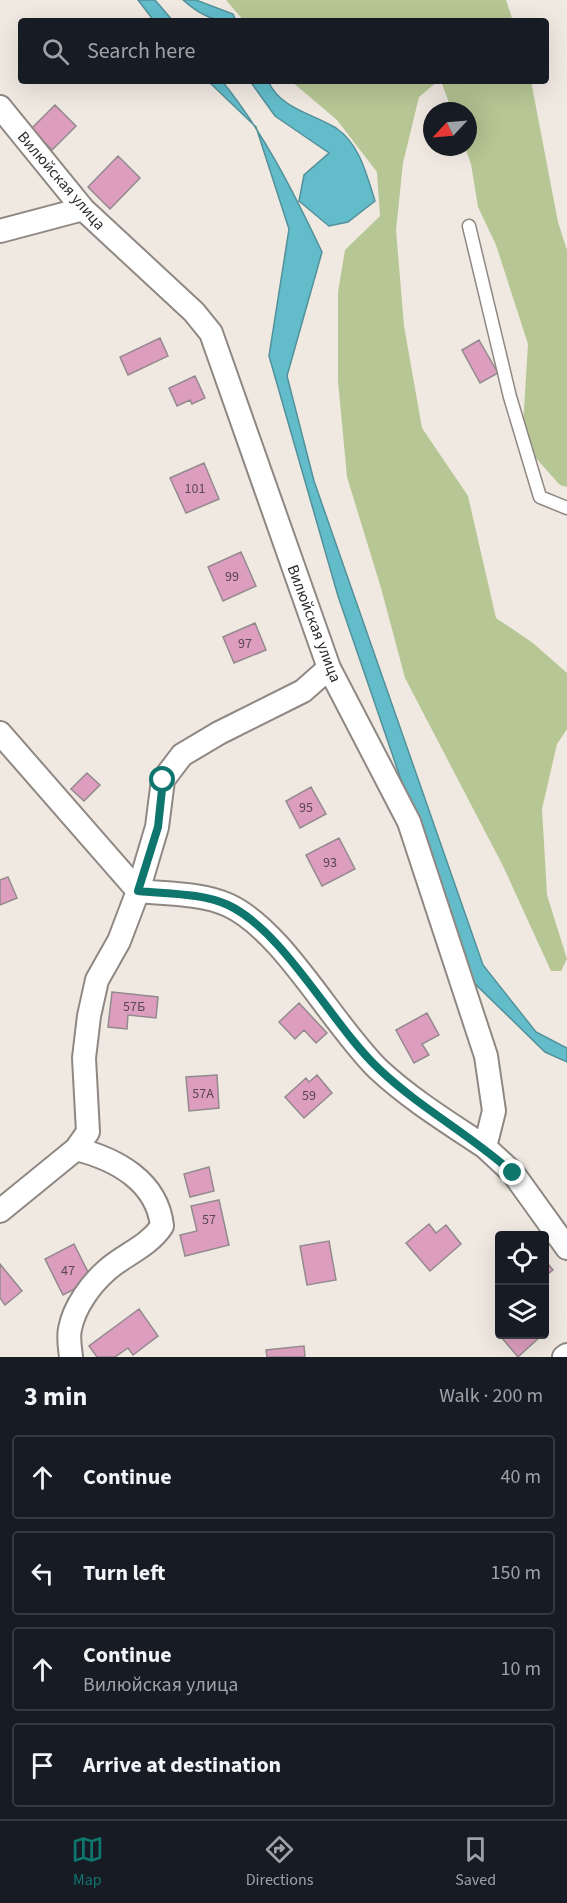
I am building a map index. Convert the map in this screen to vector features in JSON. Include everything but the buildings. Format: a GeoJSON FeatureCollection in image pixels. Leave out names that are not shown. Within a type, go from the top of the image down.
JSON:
{"type":"FeatureCollection","features":[{"type":"Feature","properties":{"kind":"street","name":"Вилюйская улица"},"geometry":{"type":"LineString","coordinates":[[0,107],[83,209],[194,312],[211,333],[329,668],[408,822],[483,1045],[494,1111],[485,1147]]}},
{"type":"Feature","properties":{"kind":"street"},"geometry":{"type":"LineString","coordinates":[[0,231],[83,209]]}},
{"type":"Feature","properties":{"kind":"street"},"geometry":{"type":"LineString","coordinates":[[0,1211],[76,1149],[88,1132],[84,1058],[89,1016],[97,980],[118,940],[138,891],[158,827],[163,780],[182,755],[219,733],[303,691],[329,668]]}},
{"type":"Feature","properties":{"kind":"street"},"geometry":{"type":"LineString","coordinates":[[0,733],[138,891],[213,900],[229,906],[258,924],[379,1070],[437,1115],[485,1147],[513,1173],[567,1248]]}},
{"type":"Feature","properties":{"kind":"street"},"geometry":{"type":"LineString","coordinates":[[71,1357],[69,1330],[77,1310],[90,1289],[107,1270],[154,1238],[162,1226],[160,1212],[142,1183],[118,1163],[76,1149]]}},
{"type":"Feature","properties":{"kind":"lane"},"geometry":{"type":"LineString","coordinates":[[469,226],[510,397],[540,497],[567,508]]}},
{"type":"Feature","properties":{"kind":"green space"},"geometry":{"type":"Polygon","coordinates":[[[226,0],[506,0],[512,18],[241,18],[226,0]]]}},
{"type":"Feature","properties":{"kind":"green space"},"geometry":{"type":"Polygon","coordinates":[[[295,84],[434,84],[419,97],[403,163],[396,230],[404,326],[422,428],[468,496],[496,618],[533,643],[567,673],[567,729],[557,744],[542,809],[547,895],[567,959],[561,971],[551,971],[503,866],[405,678],[381,588],[347,477],[338,381],[338,292],[345,250],[380,216],[377,172],[337,120],[295,84]]]}},
{"type":"Feature","properties":{"kind":"green space"},"geometry":{"type":"Polygon","coordinates":[[[442,84],[532,84],[558,222],[567,250],[567,487],[560,485],[534,456],[523,425],[528,344],[496,245],[478,207],[468,156],[477,156],[477,102],[449,102],[442,84]]]}},
{"type":"Feature","properties":{"kind":"water"},"geometry":{"type":"Polygon","coordinates":[[[138,0],[155,0],[170,18],[152,18],[138,0]]]}},
{"type":"Feature","properties":{"kind":"water"},"geometry":{"type":"Polygon","coordinates":[[[183,0],[196,0],[233,14],[235,18],[214,18],[196,10],[183,0]]]}},
{"type":"Feature","properties":{"kind":"water"},"geometry":{"type":"Polygon","coordinates":[[[211,84],[224,84],[254,125],[211,84]]]}},
{"type":"Feature","properties":{"kind":"water"},"geometry":{"type":"Polygon","coordinates":[[[252,84],[270,84],[289,104],[336,128],[344,135],[362,161],[375,201],[348,222],[329,226],[299,201],[304,175],[329,153],[275,116],[252,84]]]}},
{"type":"Feature","properties":{"kind":"water"},"geometry":{"type":"Polygon","coordinates":[[[257,130],[289,185],[322,252],[287,376],[314,481],[483,965],[536,1032],[567,1048],[567,1062],[545,1052],[469,978],[338,596],[269,356],[289,229],[257,130]]]}},
{"type":"Feature","properties":{"kind":"route"},"geometry":{"type":"LineString","coordinates":[[163,780],[158,827],[138,891],[213,900],[229,906],[258,924],[379,1070],[437,1115],[485,1147],[513,1173]]}}]}
